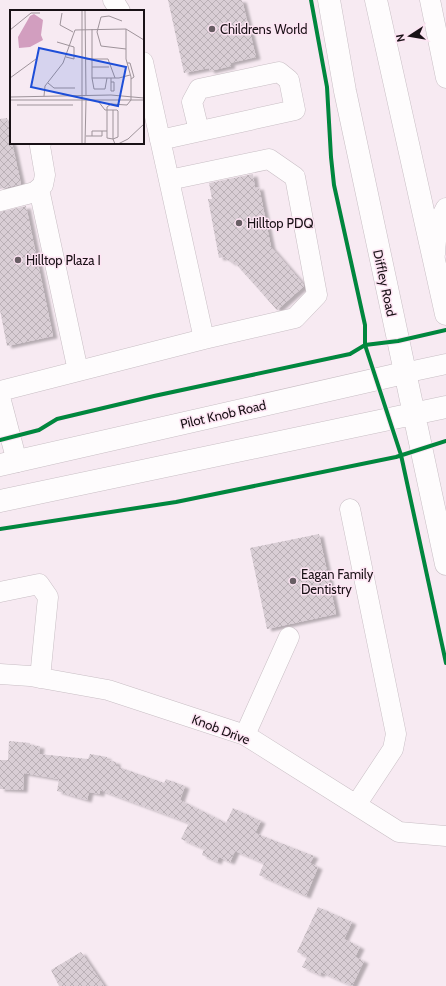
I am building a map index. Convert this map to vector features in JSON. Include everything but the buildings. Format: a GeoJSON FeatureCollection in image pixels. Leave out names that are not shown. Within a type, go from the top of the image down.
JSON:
{"type":"FeatureCollection","features":[{"type":"Feature","properties":{"kind":"main road","name":"Diffley Road"},"geometry":{"type":"LineString","coordinates":[[329,0],[345,91],[446,564]]}},
{"type":"Feature","properties":{"kind":"main road"},"geometry":{"type":"LineString","coordinates":[[376,0],[446,314]]}},
{"type":"Feature","properties":{"kind":"main road","name":"Pilot Knob Road"},"geometry":{"type":"LineString","coordinates":[[8,463],[404,372]]}},
{"type":"Feature","properties":{"kind":"main road"},"geometry":{"type":"LineString","coordinates":[[0,500],[446,407]]}},
{"type":"Feature","properties":{"kind":"street"},"geometry":{"type":"LineString","coordinates":[[113,0],[119,10]]}},
{"type":"Feature","properties":{"kind":"street"},"geometry":{"type":"LineString","coordinates":[[430,0],[446,78]]}},
{"type":"Feature","properties":{"kind":"street"},"geometry":{"type":"LineString","coordinates":[[144,72],[146,93],[160,140],[204,339]]}},
{"type":"Feature","properties":{"kind":"street"},"geometry":{"type":"LineString","coordinates":[[160,140],[295,110],[289,80],[279,72],[199,89],[192,102],[199,131]]}},
{"type":"Feature","properties":{"kind":"street"},"geometry":{"type":"LineString","coordinates":[[0,201],[35,192],[44,185],[45,175],[41,144]]}},
{"type":"Feature","properties":{"kind":"street"},"geometry":{"type":"LineString","coordinates":[[0,391],[204,339],[295,318],[317,295],[294,177],[269,159],[169,180]]}},
{"type":"Feature","properties":{"kind":"street"},"geometry":{"type":"LineString","coordinates":[[39,189],[78,371]]}},
{"type":"Feature","properties":{"kind":"street"},"geometry":{"type":"LineString","coordinates":[[435,264],[436,233],[441,216],[446,208]]}},
{"type":"Feature","properties":{"kind":"street","name":"Pilot Knob Road"},"geometry":{"type":"LineString","coordinates":[[404,372],[446,364]]}},
{"type":"Feature","properties":{"kind":"street"},"geometry":{"type":"LineString","coordinates":[[0,397],[8,463]]}},
{"type":"Feature","properties":{"kind":"street"},"geometry":{"type":"LineString","coordinates":[[350,509],[396,734],[393,749],[356,805]]}},
{"type":"Feature","properties":{"kind":"street"},"geometry":{"type":"LineString","coordinates":[[0,592],[39,584],[48,597],[40,678]]}},
{"type":"Feature","properties":{"kind":"street"},"geometry":{"type":"LineString","coordinates":[[244,735],[288,637]]}},
{"type":"Feature","properties":{"kind":"street","name":"Knob Drive"},"geometry":{"type":"LineString","coordinates":[[0,674],[40,678],[108,690],[244,735],[399,832],[446,836]]}},
{"type":"Feature","properties":{"kind":"cycle path"},"geometry":{"type":"LineString","coordinates":[[311,0],[327,87],[334,185],[365,325],[365,345],[401,455],[446,663]]}},
{"type":"Feature","properties":{"kind":"cycle path"},"geometry":{"type":"LineString","coordinates":[[0,440],[39,430],[57,419],[154,396],[350,354],[365,345],[398,341],[446,330]]}},
{"type":"Feature","properties":{"kind":"cycle path"},"geometry":{"type":"LineString","coordinates":[[0,529],[176,502],[396,457],[446,441]]}},
{"type":"Feature","properties":{"kind":"place","name":"Childrens World"},"geometry":{"type":"Point","coordinates":[212,29]}},
{"type":"Feature","properties":{"kind":"place","name":"Hilltop PDQ"},"geometry":{"type":"Point","coordinates":[239,223]}},
{"type":"Feature","properties":{"kind":"place","name":"Hilltop Plaza I"},"geometry":{"type":"Point","coordinates":[18,260]}},
{"type":"Feature","properties":{"kind":"place","name":"Eagan Family Dentistry"},"geometry":{"type":"Point","coordinates":[293,581]}}]}
